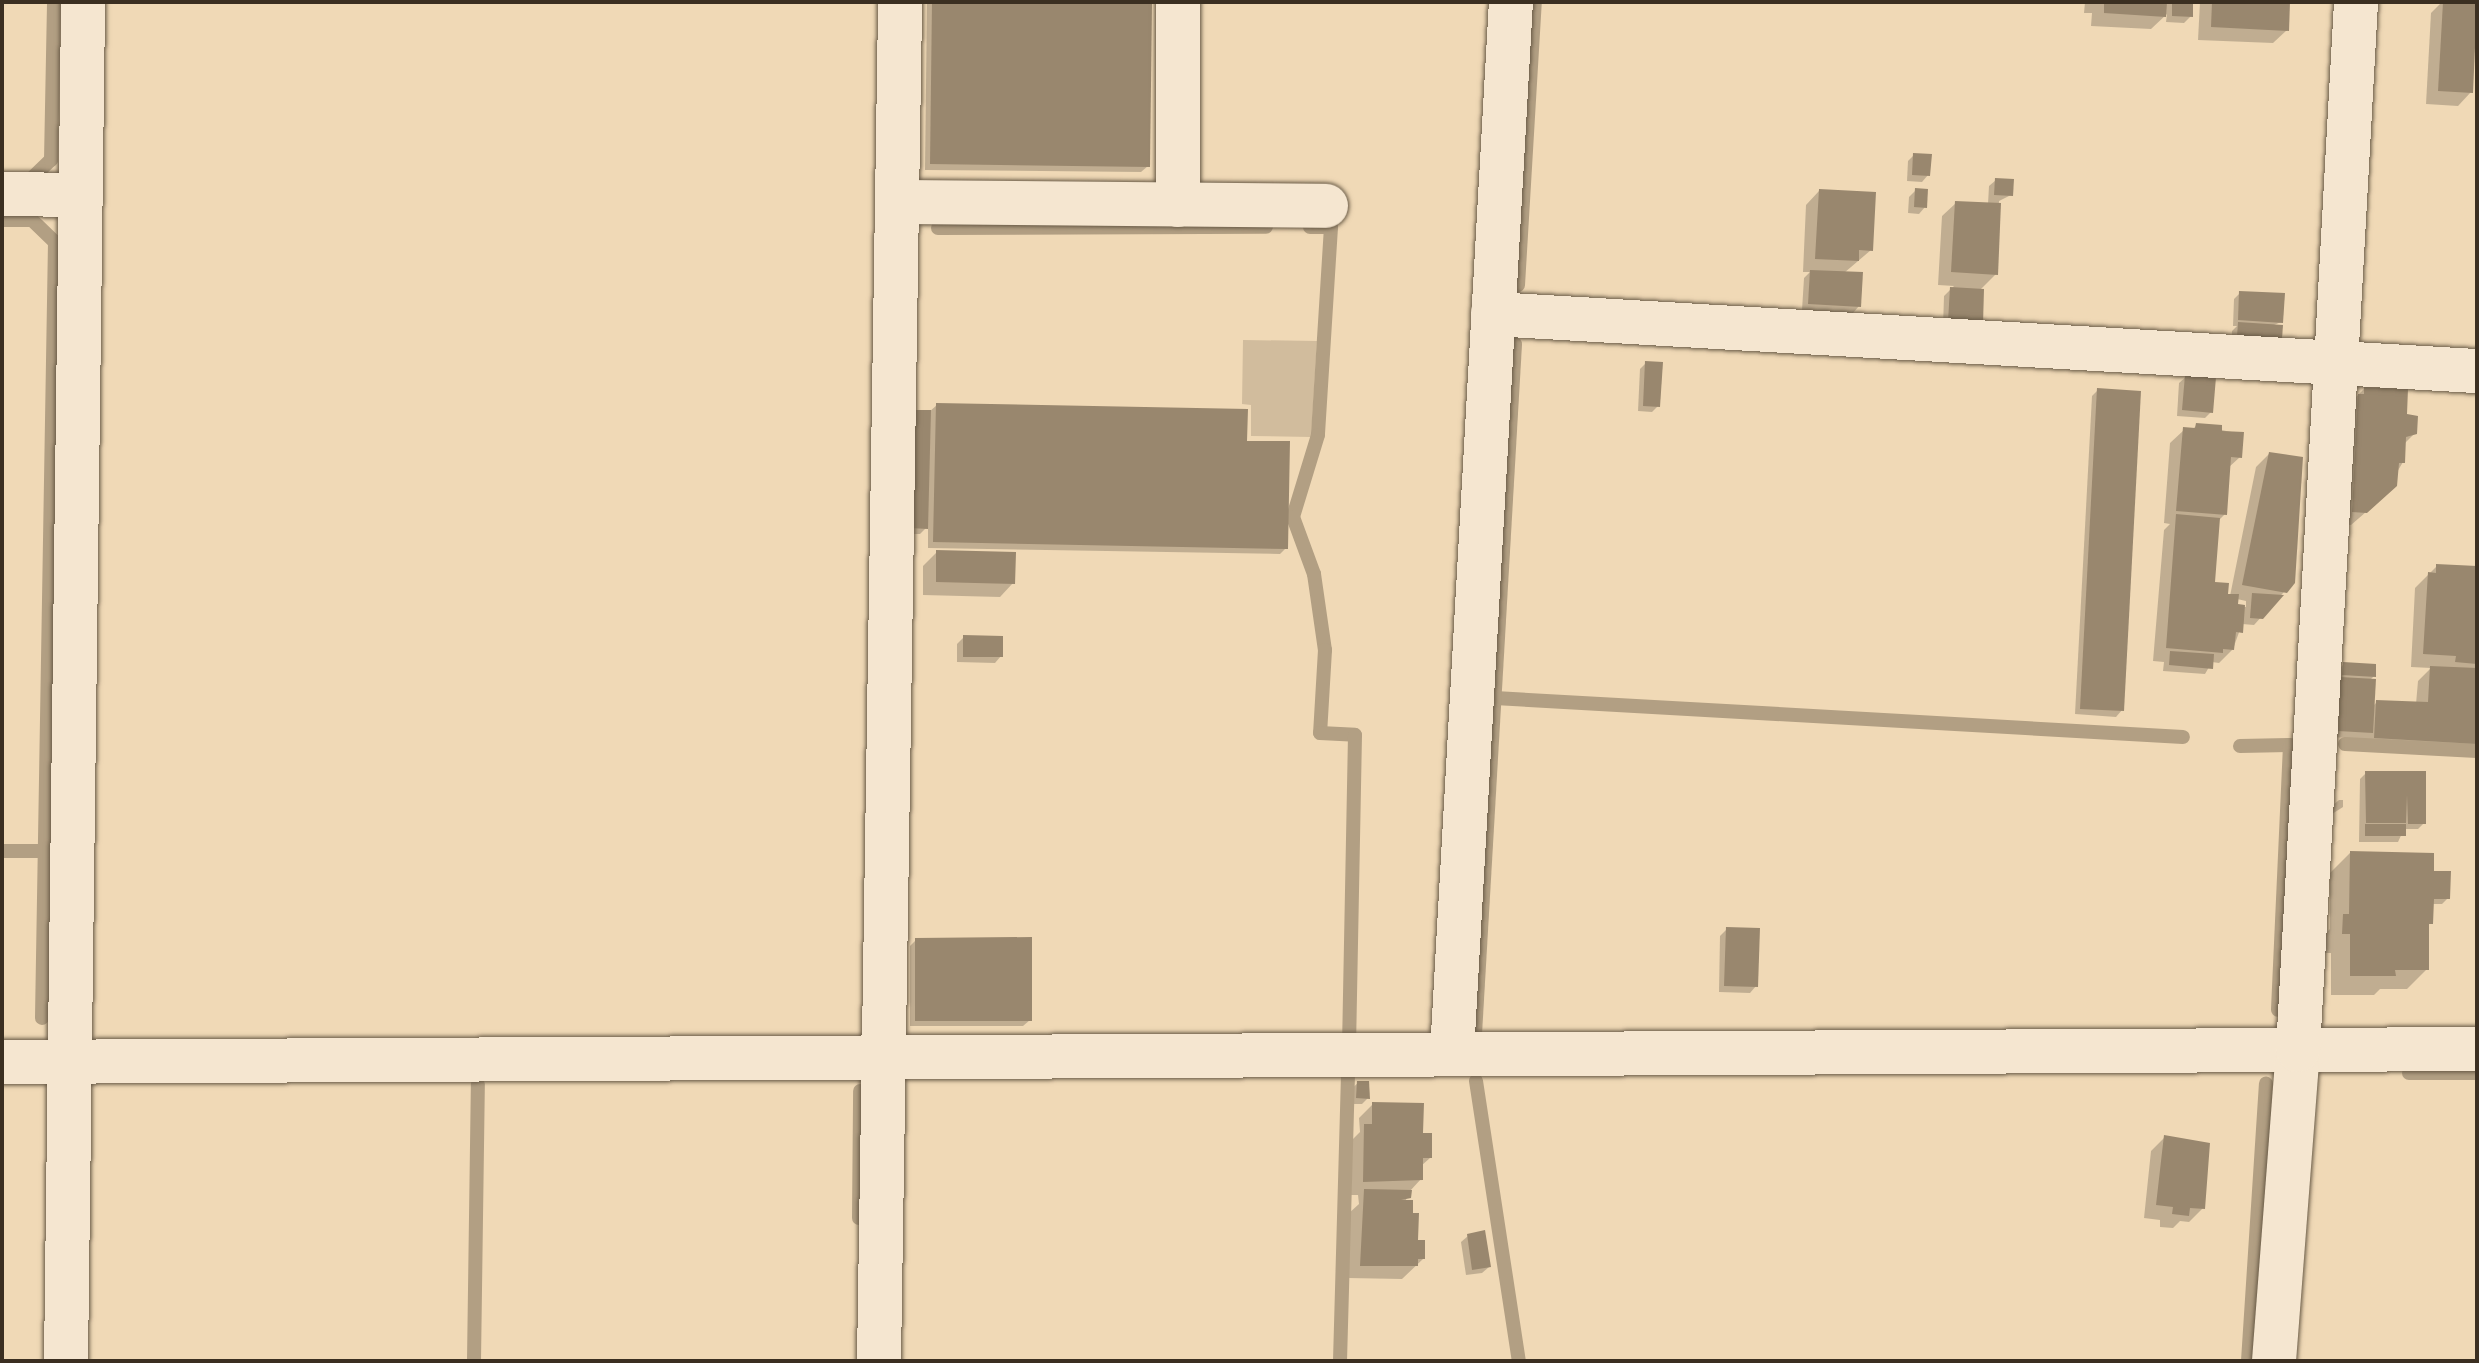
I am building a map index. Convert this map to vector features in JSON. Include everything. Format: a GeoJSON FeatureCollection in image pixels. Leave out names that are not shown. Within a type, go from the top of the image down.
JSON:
{"type":"FeatureCollection","features":[{"type":"Feature","properties":{"kind":"street"},"geometry":{"type":"LineString","coordinates":[[66,1361],[83,2]]}},
{"type":"Feature","properties":{"kind":"street"},"geometry":{"type":"LineString","coordinates":[[879,1361],[900,2]]}},
{"type":"Feature","properties":{"kind":"street"},"geometry":{"type":"LineString","coordinates":[[1178,2],[1178,205]]}},
{"type":"Feature","properties":{"kind":"street"},"geometry":{"type":"LineString","coordinates":[[1452,1053],[1511,2]]}},
{"type":"Feature","properties":{"kind":"street"},"geometry":{"type":"LineString","coordinates":[[2274,1361],[2298,1050],[2356,2]]}},
{"type":"Feature","properties":{"kind":"street"},"geometry":{"type":"LineString","coordinates":[[2,194],[80,195]]}},
{"type":"Feature","properties":{"kind":"street"},"geometry":{"type":"LineString","coordinates":[[899,202],[1326,206]]}},
{"type":"Feature","properties":{"kind":"street"},"geometry":{"type":"LineString","coordinates":[[1493,314],[2477,371]]}},
{"type":"Feature","properties":{"kind":"street"},"geometry":{"type":"LineString","coordinates":[[2,1062],[2477,1049]]}},
{"type":"Feature","properties":{"kind":"shaded area"},"geometry":{"type":"Polygon","coordinates":[[[1243,340],[1317,341],[1311,437],[1251,436],[1251,405],[1242,404],[1243,340]]]}},
{"type":"Feature","properties":{"kind":"building"},"geometry":{"type":"Polygon","coordinates":[[[932,2],[1152,2],[1150,167],[930,164],[932,2]]]}},
{"type":"Feature","properties":{"kind":"building"},"geometry":{"type":"Polygon","coordinates":[[[2104,2],[2167,2],[2166,17],[2104,13],[2104,2]]]}},
{"type":"Feature","properties":{"kind":"building"},"geometry":{"type":"Polygon","coordinates":[[[2172,2],[2193,2],[2193,17],[2172,16],[2172,2]]]}},
{"type":"Feature","properties":{"kind":"building"},"geometry":{"type":"Polygon","coordinates":[[[2212,2],[2290,2],[2289,31],[2211,27],[2212,2]]]}},
{"type":"Feature","properties":{"kind":"building"},"geometry":{"type":"Polygon","coordinates":[[[2443,2],[2477,2],[2473,93],[2438,91],[2443,2]]]}},
{"type":"Feature","properties":{"kind":"building"},"geometry":{"type":"Polygon","coordinates":[[[1913,153],[1932,154],[1930,176],[1912,175],[1913,153]]]}},
{"type":"Feature","properties":{"kind":"building"},"geometry":{"type":"Polygon","coordinates":[[[1995,178],[2014,179],[2013,196],[1994,195],[1995,178]]]}},
{"type":"Feature","properties":{"kind":"building"},"geometry":{"type":"Polygon","coordinates":[[[1915,188],[1928,189],[1927,208],[1914,207],[1915,188]]]}},
{"type":"Feature","properties":{"kind":"building"},"geometry":{"type":"Polygon","coordinates":[[[1819,189],[1876,192],[1873,251],[1859,250],[1859,261],[1815,259],[1819,189]]]}},
{"type":"Feature","properties":{"kind":"building"},"geometry":{"type":"Polygon","coordinates":[[[1955,201],[2001,203],[1998,275],[1951,272],[1955,201]]]}},
{"type":"Feature","properties":{"kind":"building"},"geometry":{"type":"Polygon","coordinates":[[[1810,270],[1863,272],[1861,307],[1808,304],[1810,270]]]}},
{"type":"Feature","properties":{"kind":"building"},"geometry":{"type":"Polygon","coordinates":[[[1950,287],[1984,289],[1983,324],[1948,322],[1950,287]]]}},
{"type":"Feature","properties":{"kind":"building"},"geometry":{"type":"Polygon","coordinates":[[[2239,291],[2285,293],[2283,323],[2238,320],[2239,291]]]}},
{"type":"Feature","properties":{"kind":"building"},"geometry":{"type":"Polygon","coordinates":[[[2238,322],[2283,325],[2282,339],[2237,337],[2238,322]]]}},
{"type":"Feature","properties":{"kind":"building"},"geometry":{"type":"Polygon","coordinates":[[[1645,361],[1663,362],[1660,407],[1643,406],[1645,361]]]}},
{"type":"Feature","properties":{"kind":"building"},"geometry":{"type":"Polygon","coordinates":[[[2185,375],[2216,377],[2213,413],[2182,410],[2185,375]]]}},
{"type":"Feature","properties":{"kind":"building"},"geometry":{"type":"Polygon","coordinates":[[[2364,387],[2408,389],[2407,414],[2418,416],[2417,434],[2406,437],[2405,463],[2399,463],[2397,486],[2367,513],[2352,512],[2358,394],[2364,394],[2364,387]]]}},
{"type":"Feature","properties":{"kind":"building"},"geometry":{"type":"Polygon","coordinates":[[[2097,388],[2141,391],[2124,711],[2080,709],[2097,388]]]}},
{"type":"Feature","properties":{"kind":"building"},"geometry":{"type":"Polygon","coordinates":[[[936,403],[1248,409],[1247,441],[1290,441],[1288,549],[933,542],[936,403]]]}},
{"type":"Feature","properties":{"kind":"building"},"geometry":{"type":"Polygon","coordinates":[[[912,410],[931,410],[928,529],[910,528],[912,410]]]}},
{"type":"Feature","properties":{"kind":"building"},"geometry":{"type":"Polygon","coordinates":[[[2196,423],[2222,425],[2222,431],[2244,432],[2242,458],[2231,457],[2227,515],[2176,511],[2183,427],[2195,428],[2196,423]]]}},
{"type":"Feature","properties":{"kind":"building"},"geometry":{"type":"Polygon","coordinates":[[[2269,452],[2303,457],[2295,583],[2287,593],[2242,585],[2269,452]]]}},
{"type":"Feature","properties":{"kind":"building"},"geometry":{"type":"Polygon","coordinates":[[[2176,514],[2220,518],[2215,582],[2229,583],[2228,594],[2239,594],[2238,604],[2245,605],[2243,633],[2236,632],[2234,650],[2223,649],[2223,653],[2166,648],[2176,514]]]}},
{"type":"Feature","properties":{"kind":"building"},"geometry":{"type":"Polygon","coordinates":[[[936,550],[1016,552],[1015,584],[936,582],[936,550]]]}},
{"type":"Feature","properties":{"kind":"building"},"geometry":{"type":"Polygon","coordinates":[[[2436,564],[2477,566],[2477,664],[2455,662],[2456,656],[2423,654],[2428,572],[2436,573],[2436,564]]]}},
{"type":"Feature","properties":{"kind":"building"},"geometry":{"type":"Polygon","coordinates":[[[2252,593],[2284,595],[2263,619],[2250,618],[2252,593]]]}},
{"type":"Feature","properties":{"kind":"building"},"geometry":{"type":"Polygon","coordinates":[[[963,635],[1003,636],[1003,657],[963,657],[963,635]]]}},
{"type":"Feature","properties":{"kind":"building"},"geometry":{"type":"Polygon","coordinates":[[[2170,651],[2214,654],[2213,669],[2169,665],[2170,651]]]}},
{"type":"Feature","properties":{"kind":"building"},"geometry":{"type":"Polygon","coordinates":[[[2343,662],[2376,664],[2376,677],[2342,675],[2343,662]]]}},
{"type":"Feature","properties":{"kind":"building"},"geometry":{"type":"Polygon","coordinates":[[[2430,666],[2477,668],[2477,744],[2374,738],[2376,700],[2428,702],[2430,666]]]}},
{"type":"Feature","properties":{"kind":"building"},"geometry":{"type":"Polygon","coordinates":[[[2340,677],[2376,679],[2373,733],[2338,731],[2340,677]]]}},
{"type":"Feature","properties":{"kind":"building"},"geometry":{"type":"Polygon","coordinates":[[[2365,771],[2426,771],[2426,824],[2408,824],[2407,795],[2406,823],[2366,823],[2365,771]]]}},
{"type":"Feature","properties":{"kind":"building"},"geometry":{"type":"Polygon","coordinates":[[[2365,824],[2406,824],[2406,836],[2365,836],[2365,824]]]}},
{"type":"Feature","properties":{"kind":"building"},"geometry":{"type":"Polygon","coordinates":[[[2350,851],[2434,853],[2434,871],[2451,871],[2450,899],[2434,899],[2433,924],[2429,924],[2429,970],[2395,970],[2396,976],[2350,976],[2350,934],[2342,934],[2343,914],[2349,914],[2350,851]]]}},
{"type":"Feature","properties":{"kind":"building"},"geometry":{"type":"Polygon","coordinates":[[[1726,927],[1760,928],[1758,987],[1724,986],[1726,927]]]}},
{"type":"Feature","properties":{"kind":"building"},"geometry":{"type":"Polygon","coordinates":[[[1032,937],[1032,1021],[915,1021],[915,938],[1032,937]]]}},
{"type":"Feature","properties":{"kind":"building"},"geometry":{"type":"Polygon","coordinates":[[[1357,1081],[1369,1081],[1370,1099],[1356,1098],[1357,1081]]]}},
{"type":"Feature","properties":{"kind":"building"},"geometry":{"type":"Polygon","coordinates":[[[1372,1102],[1424,1103],[1423,1133],[1432,1133],[1432,1158],[1423,1158],[1423,1180],[1363,1182],[1364,1124],[1372,1124],[1372,1102]]]}},
{"type":"Feature","properties":{"kind":"building"},"geometry":{"type":"Polygon","coordinates":[[[2164,1135],[2210,1143],[2205,1209],[2190,1208],[2189,1216],[2172,1214],[2173,1207],[2156,1205],[2164,1135]]]}},
{"type":"Feature","properties":{"kind":"building"},"geometry":{"type":"Polygon","coordinates":[[[1364,1189],[1412,1190],[1411,1198],[1401,1200],[1413,1200],[1413,1213],[1419,1213],[1418,1240],[1425,1240],[1425,1259],[1418,1259],[1418,1266],[1360,1266],[1364,1189]]]}},
{"type":"Feature","properties":{"kind":"building"},"geometry":{"type":"Polygon","coordinates":[[[1485,1230],[1491,1267],[1472,1270],[1467,1234],[1485,1230]]]}},
{"type":"Feature","properties":{"kind":"waterway"},"geometry":{"type":"LineString","coordinates":[[31,179],[51,160],[54,2]]}},
{"type":"Feature","properties":{"kind":"waterway"},"geometry":{"type":"LineString","coordinates":[[1518,285],[1535,2]]}},
{"type":"Feature","properties":{"kind":"waterway"},"geometry":{"type":"LineString","coordinates":[[2,220],[32,220],[55,242],[42,1018]]}},
{"type":"Feature","properties":{"kind":"waterway"},"geometry":{"type":"LineString","coordinates":[[938,228],[1266,227]]}},
{"type":"Feature","properties":{"kind":"waterway"},"geometry":{"type":"LineString","coordinates":[[1310,227],[1331,227],[1318,435],[1293,517],[1314,574],[1325,650],[1320,733],[1355,735],[1349,1035]]}},
{"type":"Feature","properties":{"kind":"waterway"},"geometry":{"type":"LineString","coordinates":[[1475,1034],[1515,344]]}},
{"type":"Feature","properties":{"kind":"waterway"},"geometry":{"type":"LineString","coordinates":[[1495,698],[2183,737]]}},
{"type":"Feature","properties":{"kind":"waterway"},"geometry":{"type":"LineString","coordinates":[[2345,744],[2477,751]]}},
{"type":"Feature","properties":{"kind":"waterway"},"geometry":{"type":"LineString","coordinates":[[2240,746],[2290,745],[2278,1010]]}},
{"type":"Feature","properties":{"kind":"waterway"},"geometry":{"type":"LineString","coordinates":[[2,851],[46,851]]}},
{"type":"Feature","properties":{"kind":"waterway"},"geometry":{"type":"LineString","coordinates":[[2409,1073],[2477,1073]]}},
{"type":"Feature","properties":{"kind":"waterway"},"geometry":{"type":"LineString","coordinates":[[1340,1361],[1348,1074]]}},
{"type":"Feature","properties":{"kind":"waterway"},"geometry":{"type":"LineString","coordinates":[[1476,1081],[1519,1361]]}},
{"type":"Feature","properties":{"kind":"waterway"},"geometry":{"type":"LineString","coordinates":[[474,1361],[478,1084]]}},
{"type":"Feature","properties":{"kind":"waterway"},"geometry":{"type":"LineString","coordinates":[[2248,1361],[2266,1084]]}},
{"type":"Feature","properties":{"kind":"waterway"},"geometry":{"type":"LineString","coordinates":[[859,1218],[860,1091]]}}]}
